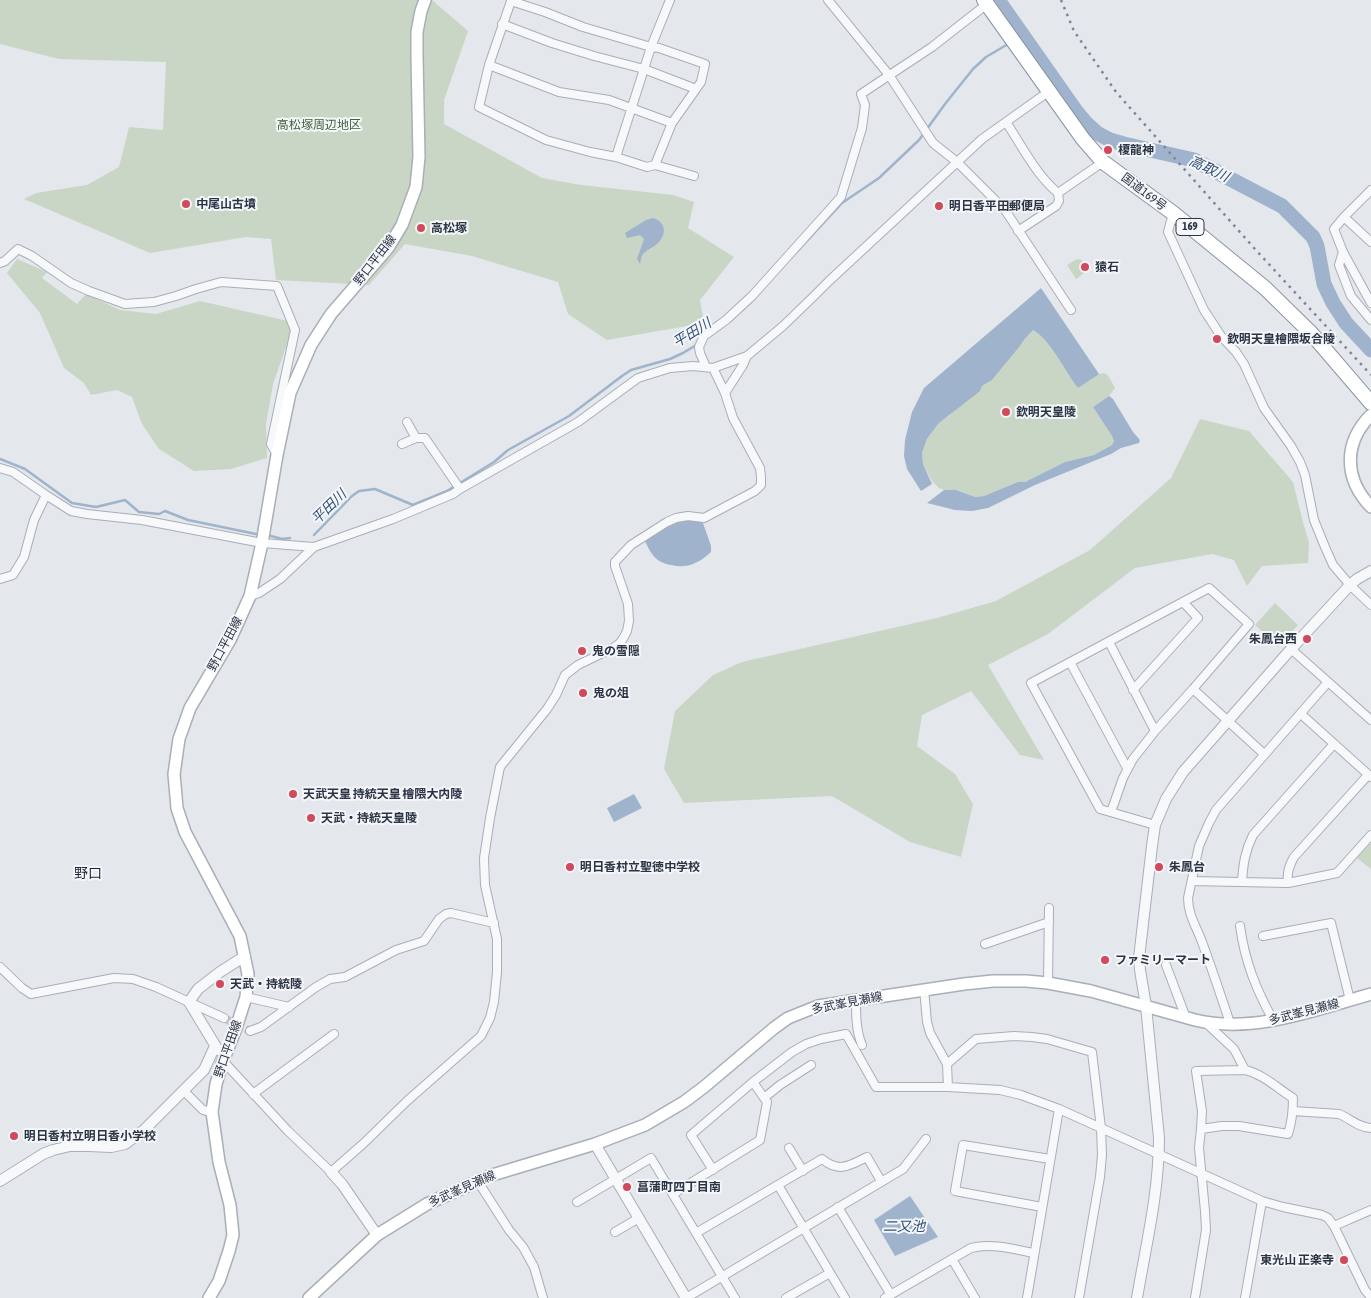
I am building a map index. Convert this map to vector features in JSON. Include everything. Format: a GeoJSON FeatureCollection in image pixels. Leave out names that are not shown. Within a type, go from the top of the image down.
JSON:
{"type":"FeatureCollection","features":[{"type":"Feature","properties":{"kind":"highway","name":"国道169号"},"geometry":{"type":"LineString","coordinates":[[986,2],[1083,140],[1103,162],[1172,213],[1265,288],[1311,332],[1371,403]]}},
{"type":"Feature","properties":{"kind":"main road","name":"野口平田線"},"geometry":{"type":"LineString","coordinates":[[210,1298],[219,1281],[233,1236],[230,1205],[219,1162],[212,1112],[216,1084],[246,997],[248,974],[240,936],[185,832],[178,808],[174,774],[179,739],[190,708],[230,640],[250,596],[262,543],[290,393],[311,345],[332,314],[388,248],[402,225],[416,187],[420,157],[417,32],[420,11],[425,0]]}},
{"type":"Feature","properties":{"kind":"main road"},"geometry":{"type":"LineString","coordinates":[[1371,415],[1356,435],[1350,453],[1351,473],[1356,485],[1371,507]]}},
{"type":"Feature","properties":{"kind":"main road","name":"多武峯見瀬線"},"geometry":{"type":"LineString","coordinates":[[309,1298],[377,1235],[427,1204],[477,1180],[595,1144],[645,1125],[684,1102],[788,1018],[818,1006],[924,989],[993,981],[1048,983],[1090,991],[1206,1023],[1230,1024],[1273,1020],[1371,994]]}},
{"type":"Feature","properties":{"kind":"street"},"geometry":{"type":"LineString","coordinates":[[616,157],[651,47],[670,0]]}},
{"type":"Feature","properties":{"kind":"street"},"geometry":{"type":"LineString","coordinates":[[828,0],[889,75],[933,143],[957,162],[1004,210],[1071,310]]}},
{"type":"Feature","properties":{"kind":"street"},"geometry":{"type":"LineString","coordinates":[[655,165],[672,123],[701,82],[705,64],[659,48],[583,27],[511,1],[489,65],[479,107],[546,140],[616,157],[647,167],[655,165],[694,176]]}},
{"type":"Feature","properties":{"kind":"street"},"geometry":{"type":"LineString","coordinates":[[331,1172],[407,1101],[481,1036],[490,1018],[494,1002],[497,972],[497,939],[485,885],[484,858],[500,767],[556,695],[565,675],[613,648],[624,637],[629,621],[628,604],[615,562],[631,544],[667,522],[688,516],[704,518],[755,491],[761,485],[760,468],[733,418],[724,393],[700,353],[699,347],[704,336],[726,320],[752,296],[841,197],[862,128],[865,105],[861,94],[932,47],[986,2]]}},
{"type":"Feature","properties":{"kind":"street"},"geometry":{"type":"LineString","coordinates":[[502,24],[552,43],[644,69],[696,89]]}},
{"type":"Feature","properties":{"kind":"street"},"geometry":{"type":"LineString","coordinates":[[489,65],[559,92],[609,100],[672,123]]}},
{"type":"Feature","properties":{"kind":"street"},"geometry":{"type":"LineString","coordinates":[[250,596],[260,593],[280,579],[314,547],[426,506],[453,494],[458,486],[578,422],[638,378],[670,368],[693,366],[709,368],[747,356],[789,320],[982,139],[1048,92]]}},
{"type":"Feature","properties":{"kind":"street"},"geometry":{"type":"LineString","coordinates":[[1006,122],[1032,164],[1058,193],[1056,206],[1018,231]]}},
{"type":"Feature","properties":{"kind":"street"},"geometry":{"type":"LineString","coordinates":[[1058,193],[1103,162]]}},
{"type":"Feature","properties":{"kind":"street"},"geometry":{"type":"LineString","coordinates":[[1371,190],[1334,229],[1343,252],[1371,303]]}},
{"type":"Feature","properties":{"kind":"street"},"geometry":{"type":"LineString","coordinates":[[1172,213],[1168,232],[1204,310],[1221,336],[1244,364],[1264,408],[1300,462],[1305,475],[1314,520],[1333,565],[1371,606]]}},
{"type":"Feature","properties":{"kind":"street"},"geometry":{"type":"LineString","coordinates":[[1344,217],[1371,242]]}},
{"type":"Feature","properties":{"kind":"street"},"geometry":{"type":"LineString","coordinates":[[0,263],[18,249],[32,256],[71,283],[125,304],[154,302],[221,282],[277,286],[295,330],[271,444],[277,455]]}},
{"type":"Feature","properties":{"kind":"street"},"geometry":{"type":"LineString","coordinates":[[1343,252],[1339,266],[1351,296],[1371,320]]}},
{"type":"Feature","properties":{"kind":"street"},"geometry":{"type":"LineString","coordinates":[[724,393],[747,356]]}},
{"type":"Feature","properties":{"kind":"street"},"geometry":{"type":"LineString","coordinates":[[407,422],[416,438]]}},
{"type":"Feature","properties":{"kind":"street"},"geometry":{"type":"LineString","coordinates":[[402,444],[416,438],[425,438],[458,486]]}},
{"type":"Feature","properties":{"kind":"street"},"geometry":{"type":"LineString","coordinates":[[0,468],[13,472],[71,511],[142,520],[262,543],[314,547]]}},
{"type":"Feature","properties":{"kind":"street"},"geometry":{"type":"LineString","coordinates":[[0,579],[12,575],[24,557],[34,520],[46,495]]}},
{"type":"Feature","properties":{"kind":"street"},"geometry":{"type":"LineString","coordinates":[[1137,1298],[1156,1183],[1159,1153],[1146,1006],[1140,970],[1140,951],[1155,825],[1166,799],[1183,772],[1350,585],[1371,571]]}},
{"type":"Feature","properties":{"kind":"street"},"geometry":{"type":"LineString","coordinates":[[1111,812],[1127,768],[1155,731],[1249,624],[1209,588],[1031,683],[1100,809],[1155,825]]}},
{"type":"Feature","properties":{"kind":"street"},"geometry":{"type":"LineString","coordinates":[[1133,690],[1198,618],[1182,602]]}},
{"type":"Feature","properties":{"kind":"street"},"geometry":{"type":"LineString","coordinates":[[1109,642],[1155,731]]}},
{"type":"Feature","properties":{"kind":"street"},"geometry":{"type":"LineString","coordinates":[[1291,649],[1371,720]]}},
{"type":"Feature","properties":{"kind":"street"},"geometry":{"type":"LineString","coordinates":[[1070,662],[1127,768]]}},
{"type":"Feature","properties":{"kind":"street"},"geometry":{"type":"LineString","coordinates":[[1230,1024],[1202,941],[1190,913],[1188,898],[1200,846],[1209,823],[1224,800],[1328,682]]}},
{"type":"Feature","properties":{"kind":"street"},"geometry":{"type":"LineString","coordinates":[[1192,689],[1264,754]]}},
{"type":"Feature","properties":{"kind":"street"},"geometry":{"type":"LineString","coordinates":[[1288,883],[1289,866],[1294,858],[1370,776],[1301,714]]}},
{"type":"Feature","properties":{"kind":"street"},"geometry":{"type":"LineString","coordinates":[[1242,882],[1243,861],[1253,836],[1333,744]]}},
{"type":"Feature","properties":{"kind":"street"},"geometry":{"type":"LineString","coordinates":[[1192,881],[1288,883],[1337,873],[1371,835]]}},
{"type":"Feature","properties":{"kind":"street"},"geometry":{"type":"LineString","coordinates":[[1048,983],[1049,908]]}},
{"type":"Feature","properties":{"kind":"street"},"geometry":{"type":"LineString","coordinates":[[250,1031],[261,1027],[316,987],[330,980],[345,977],[396,950],[424,941],[439,919],[446,914],[451,913],[494,923]]}},
{"type":"Feature","properties":{"kind":"street"},"geometry":{"type":"LineString","coordinates":[[985,944],[1049,922]]}},
{"type":"Feature","properties":{"kind":"street"},"geometry":{"type":"LineString","coordinates":[[1263,936],[1331,923],[1350,1000]]}},
{"type":"Feature","properties":{"kind":"street"},"geometry":{"type":"LineString","coordinates":[[1240,926],[1247,964],[1260,996],[1273,1020]]}},
{"type":"Feature","properties":{"kind":"street"},"geometry":{"type":"LineString","coordinates":[[189,1002],[198,989],[245,956]]}},
{"type":"Feature","properties":{"kind":"street"},"geometry":{"type":"LineString","coordinates":[[1166,965],[1186,1018]]}},
{"type":"Feature","properties":{"kind":"street"},"geometry":{"type":"LineString","coordinates":[[0,967],[31,994],[114,978],[133,979],[224,1018]]}},
{"type":"Feature","properties":{"kind":"street"},"geometry":{"type":"LineString","coordinates":[[924,989],[926,1016],[930,1033],[947,1064],[948,1087]]}},
{"type":"Feature","properties":{"kind":"street"},"geometry":{"type":"LineString","coordinates":[[246,997],[289,1007]]}},
{"type":"Feature","properties":{"kind":"street"},"geometry":{"type":"LineString","coordinates":[[856,1000],[857,1026],[862,1045]]}},
{"type":"Feature","properties":{"kind":"street"},"geometry":{"type":"LineString","coordinates":[[189,1002],[223,1061],[288,1131],[342,1184],[377,1235]]}},
{"type":"Feature","properties":{"kind":"street"},"geometry":{"type":"LineString","coordinates":[[1206,1023],[1234,1048],[1245,1070]]}},
{"type":"Feature","properties":{"kind":"street"},"geometry":{"type":"LineString","coordinates":[[253,1094],[334,1034]]}},
{"type":"Feature","properties":{"kind":"street"},"geometry":{"type":"LineString","coordinates":[[713,1170],[691,1135],[753,1082],[792,1052],[806,1044],[846,1034],[876,1087],[948,1087],[1000,1090],[1021,1095],[1059,1109],[1262,1201],[1328,1218],[1371,1297]]}},
{"type":"Feature","properties":{"kind":"street"},"geometry":{"type":"LineString","coordinates":[[947,1064],[976,1038],[1032,1037],[1047,1039],[1092,1052],[1101,1128],[1102,1155],[1100,1177],[1079,1298]]}},
{"type":"Feature","properties":{"kind":"street"},"geometry":{"type":"LineString","coordinates":[[0,1181],[43,1154],[53,1150],[70,1146],[111,1147],[125,1144],[144,1130],[204,1070],[215,1046]]}},
{"type":"Feature","properties":{"kind":"street"},"geometry":{"type":"LineString","coordinates":[[764,1098],[811,1065]]}},
{"type":"Feature","properties":{"kind":"street"},"geometry":{"type":"LineString","coordinates":[[1195,1298],[1206,1230],[1199,1148],[1202,1111],[1196,1071],[1245,1070],[1253,1072],[1293,1098],[1291,1127],[1288,1134],[1239,1126],[1202,1129]]}},
{"type":"Feature","properties":{"kind":"street"},"geometry":{"type":"LineString","coordinates":[[673,1194],[760,1140],[767,1102],[753,1082]]}},
{"type":"Feature","properties":{"kind":"street"},"geometry":{"type":"LineString","coordinates":[[184,1091],[203,1110],[212,1112]]}},
{"type":"Feature","properties":{"kind":"street"},"geometry":{"type":"LineString","coordinates":[[1027,1298],[1059,1109]]}},
{"type":"Feature","properties":{"kind":"street"},"geometry":{"type":"LineString","coordinates":[[1293,1112],[1338,1114],[1345,1116],[1358,1126],[1371,1128]]}},
{"type":"Feature","properties":{"kind":"street"},"geometry":{"type":"LineString","coordinates":[[595,1144],[686,1298],[903,1169],[926,1139]]}},
{"type":"Feature","properties":{"kind":"street"},"geometry":{"type":"LineString","coordinates":[[1042,1207],[955,1191],[963,1145],[1050,1160]]}},
{"type":"Feature","properties":{"kind":"street"},"geometry":{"type":"LineString","coordinates":[[789,1148],[803,1170]]}},
{"type":"Feature","properties":{"kind":"street"},"geometry":{"type":"LineString","coordinates":[[696,1233],[822,1159],[830,1166],[839,1168],[850,1166],[866,1157],[881,1182]]}},
{"type":"Feature","properties":{"kind":"street"},"geometry":{"type":"LineString","coordinates":[[577,1202],[652,1158],[735,1298]]}},
{"type":"Feature","properties":{"kind":"street"},"geometry":{"type":"LineString","coordinates":[[477,1180],[509,1230],[523,1247],[534,1267],[543,1298]]}},
{"type":"Feature","properties":{"kind":"street"},"geometry":{"type":"LineString","coordinates":[[778,1185],[845,1298]]}},
{"type":"Feature","properties":{"kind":"street"},"geometry":{"type":"LineString","coordinates":[[1245,1298],[1262,1201]]}},
{"type":"Feature","properties":{"kind":"street"},"geometry":{"type":"LineString","coordinates":[[838,1207],[888,1296],[971,1248],[981,1245],[1034,1253]]}},
{"type":"Feature","properties":{"kind":"street"},"geometry":{"type":"LineString","coordinates":[[1334,1226],[1371,1210]]}},
{"type":"Feature","properties":{"kind":"street"},"geometry":{"type":"LineString","coordinates":[[615,1232],[639,1218]]}},
{"type":"Feature","properties":{"kind":"street"},"geometry":{"type":"LineString","coordinates":[[952,1259],[975,1298]]}},
{"type":"Feature","properties":{"kind":"street"},"geometry":{"type":"LineString","coordinates":[[786,1298],[830,1273]]}},
{"type":"Feature","properties":{"kind":"green space","name":"高松塚周辺地区"},"geometry":{"type":"Polygon","coordinates":[[[0,0],[432,0],[468,31],[444,100],[444,124],[542,178],[581,185],[673,195],[694,202],[688,228],[734,257],[700,300],[704,323],[607,340],[568,314],[558,282],[472,256],[405,244],[369,285],[276,280],[271,239],[246,237],[150,253],[24,199],[36,193],[87,185],[119,167],[129,127],[163,130],[166,62],[59,59],[0,44],[0,0]]]}},
{"type":"Feature","properties":{"kind":"green space"},"geometry":{"type":"Polygon","coordinates":[[[17,259],[47,272],[42,278],[77,304],[86,294],[120,310],[156,314],[200,301],[288,321],[291,333],[273,384],[266,424],[267,458],[231,469],[194,471],[159,449],[142,424],[132,397],[117,390],[91,395],[84,383],[64,368],[40,313],[7,273],[17,259]]]}},
{"type":"Feature","properties":{"kind":"green space"},"geometry":{"type":"Polygon","coordinates":[[[1077,259],[1084,263],[1087,271],[1076,279],[1067,265],[1077,259]]]}},
{"type":"Feature","properties":{"kind":"green space"},"geometry":{"type":"Polygon","coordinates":[[[1033,330],[1053,349],[1078,388],[1100,374],[1106,374],[1109,377],[1115,388],[1109,396],[1093,407],[1112,436],[1114,441],[1112,445],[1094,455],[1065,462],[1025,482],[1018,482],[984,496],[975,497],[956,490],[939,488],[932,481],[923,464],[922,453],[927,439],[938,424],[982,386],[992,380],[1033,330]]]}},
{"type":"Feature","properties":{"kind":"green space"},"geometry":{"type":"Polygon","coordinates":[[[1200,419],[1249,431],[1293,482],[1309,542],[1308,563],[1262,566],[1247,586],[1234,560],[1212,554],[1135,568],[1048,634],[988,665],[1044,760],[1020,755],[971,691],[922,715],[917,746],[955,774],[973,804],[961,857],[910,842],[832,796],[684,803],[664,769],[675,711],[713,675],[742,662],[937,618],[996,601],[1090,550],[1171,478],[1200,419]]]}},
{"type":"Feature","properties":{"kind":"green space"},"geometry":{"type":"Polygon","coordinates":[[[1275,603],[1298,625],[1278,647],[1255,625],[1275,603]]]}},
{"type":"Feature","properties":{"kind":"green space"},"geometry":{"type":"Polygon","coordinates":[[[1371,843],[1371,869],[1357,858],[1371,843]]]}},
{"type":"Feature","properties":{"kind":"water"},"geometry":{"type":"Polygon","coordinates":[[[653,218],[663,225],[663,236],[658,243],[643,254],[640,264],[637,259],[644,239],[640,235],[627,238],[625,233],[646,220],[653,218]]]}},
{"type":"Feature","properties":{"kind":"water"},"geometry":{"type":"Polygon","coordinates":[[[1041,288],[1099,374],[1078,388],[1046,341],[1033,330],[992,380],[982,386],[980,391],[938,424],[927,439],[922,453],[923,464],[932,484],[921,491],[907,469],[904,456],[905,440],[912,412],[924,388],[1041,288]]]}},
{"type":"Feature","properties":{"kind":"water"},"geometry":{"type":"Polygon","coordinates":[[[1109,396],[1113,399],[1140,440],[1139,443],[1121,448],[1111,454],[1035,485],[988,508],[972,511],[955,510],[927,503],[944,490],[956,490],[975,497],[984,496],[1018,482],[1025,482],[1065,462],[1094,455],[1112,445],[1114,441],[1112,436],[1093,407],[1109,396]]]}},
{"type":"Feature","properties":{"kind":"water"},"geometry":{"type":"Polygon","coordinates":[[[686,519],[702,520],[711,546],[711,552],[699,561],[686,566],[661,562],[651,553],[644,539],[664,527],[686,519]]]}},
{"type":"Feature","properties":{"kind":"water"},"geometry":{"type":"Polygon","coordinates":[[[634,794],[642,808],[614,822],[607,808],[634,794]]]}},
{"type":"Feature","properties":{"kind":"water","name":"二又池"},"geometry":{"type":"Polygon","coordinates":[[[910,1196],[938,1237],[895,1256],[874,1220],[910,1196]]]}},
{"type":"Feature","properties":{"kind":"waterway","name":"高取川"},"geometry":{"type":"LineString","coordinates":[[998,0],[1076,111],[1097,133],[1110,140],[1124,144],[1194,160],[1282,206],[1313,237],[1317,246],[1324,284],[1333,303],[1346,323],[1371,350]]}},
{"type":"Feature","properties":{"kind":"waterway","name":"平田川"},"geometry":{"type":"LineString","coordinates":[[1017,39],[1023,35]]}},
{"type":"Feature","properties":{"kind":"waterway","name":"平田川"},"geometry":{"type":"LineString","coordinates":[[791,258],[842,203],[879,178],[919,140],[973,69],[986,57],[1008,44]]}},
{"type":"Feature","properties":{"kind":"waterway","name":"平田川"},"geometry":{"type":"LineString","coordinates":[[731,320],[751,302]]}},
{"type":"Feature","properties":{"kind":"waterway","name":"平田川"},"geometry":{"type":"LineString","coordinates":[[314,535],[359,491],[375,489],[413,505],[447,491],[494,462],[508,450],[569,416],[631,370],[670,359],[698,344]]}},
{"type":"Feature","properties":{"kind":"waterway","name":"平田川"},"geometry":{"type":"LineString","coordinates":[[0,459],[25,469],[72,503],[96,507],[125,500],[139,512],[159,514],[165,511],[188,520],[256,534]]}},
{"type":"Feature","properties":{"kind":"waterway","name":"平田川"},"geometry":{"type":"LineString","coordinates":[[271,536],[282,539],[290,538]]}},
{"type":"Feature","properties":{"kind":"tunnel"},"geometry":{"type":"LineString","coordinates":[[224,1018],[250,1031]]}},
{"type":"Feature","properties":{"kind":"railway"},"geometry":{"type":"LineString","coordinates":[[1061,0],[1074,31],[1116,92],[1254,248],[1371,375]]}},
{"type":"Feature","properties":{"kind":"place","name":"榎龍神"},"geometry":{"type":"Point","coordinates":[1108,150]}},
{"type":"Feature","properties":{"kind":"place","name":"中尾山古墳"},"geometry":{"type":"Point","coordinates":[186,204]}},
{"type":"Feature","properties":{"kind":"place","name":"明日香平田郵便局"},"geometry":{"type":"Point","coordinates":[939,206]}},
{"type":"Feature","properties":{"kind":"place","name":"高松塚"},"geometry":{"type":"Point","coordinates":[421,228]}},
{"type":"Feature","properties":{"kind":"place","name":"猿石"},"geometry":{"type":"Point","coordinates":[1085,267]}},
{"type":"Feature","properties":{"kind":"place","name":"欽明天皇檜隈坂合陵"},"geometry":{"type":"Point","coordinates":[1217,339]}},
{"type":"Feature","properties":{"kind":"place","name":"欽明天皇陵"},"geometry":{"type":"Point","coordinates":[1006,412]}},
{"type":"Feature","properties":{"kind":"place","name":"朱鳳台西"},"geometry":{"type":"Point","coordinates":[1307,639]}},
{"type":"Feature","properties":{"kind":"place","name":"鬼の雪隠"},"geometry":{"type":"Point","coordinates":[582,651]}},
{"type":"Feature","properties":{"kind":"place","name":"鬼の俎"},"geometry":{"type":"Point","coordinates":[583,693]}},
{"type":"Feature","properties":{"kind":"place","name":"天武天皇 持統天皇 檜隈大内陵"},"geometry":{"type":"Point","coordinates":[293,794]}},
{"type":"Feature","properties":{"kind":"place","name":"天武・持統天皇陵"},"geometry":{"type":"Point","coordinates":[311,818]}},
{"type":"Feature","properties":{"kind":"place","name":"明日香村立聖徳中学校"},"geometry":{"type":"Point","coordinates":[570,867]}},
{"type":"Feature","properties":{"kind":"place","name":"朱鳳台"},"geometry":{"type":"Point","coordinates":[1159,867]}},
{"type":"Feature","properties":{"kind":"place","name":"ファミリーマート"},"geometry":{"type":"Point","coordinates":[1105,960]}},
{"type":"Feature","properties":{"kind":"place","name":"天武・持統陵"},"geometry":{"type":"Point","coordinates":[220,984]}},
{"type":"Feature","properties":{"kind":"place","name":"明日香村立明日香小学校"},"geometry":{"type":"Point","coordinates":[14,1136]}},
{"type":"Feature","properties":{"kind":"place","name":"菖蒲町四丁目南"},"geometry":{"type":"Point","coordinates":[627,1187]}},
{"type":"Feature","properties":{"kind":"place","name":"東光山 正楽寺"},"geometry":{"type":"Point","coordinates":[1344,1260]}},
{"type":"Feature","properties":{"kind":"district","name":"野口"},"geometry":{"type":"Point","coordinates":[88,874]}}]}
